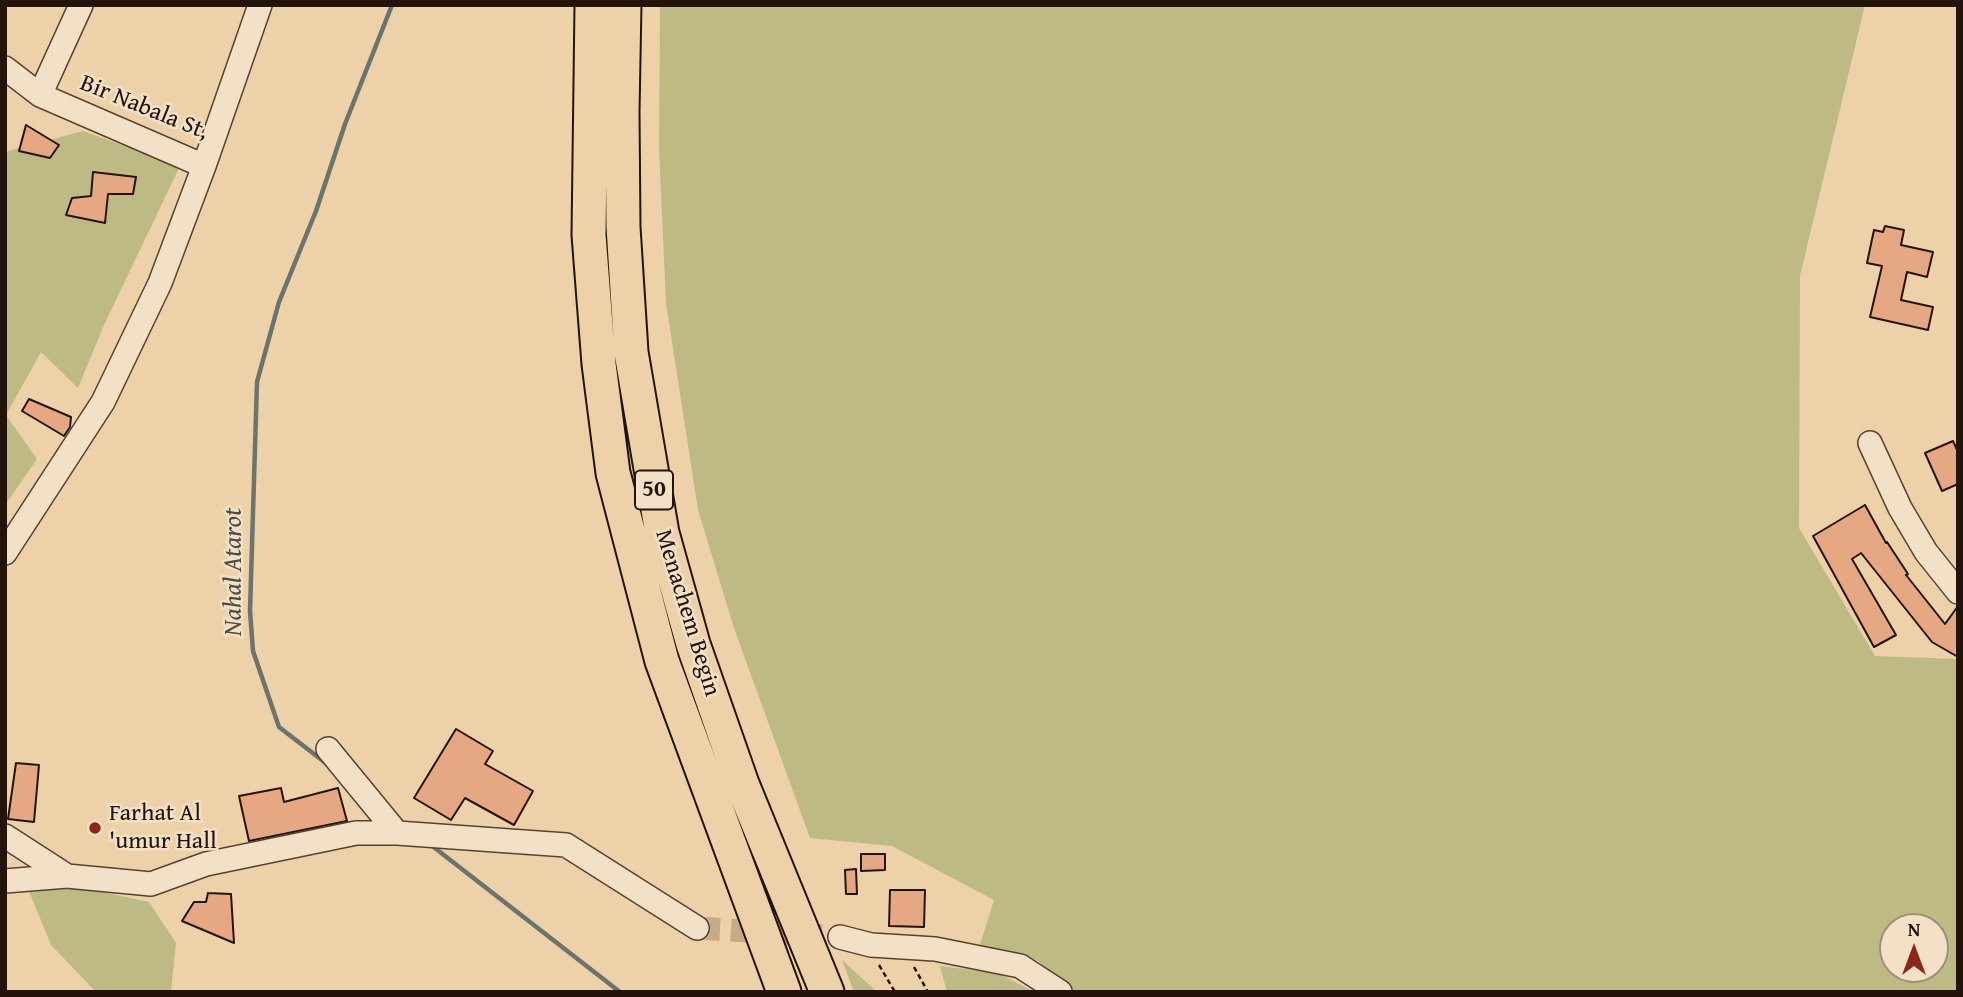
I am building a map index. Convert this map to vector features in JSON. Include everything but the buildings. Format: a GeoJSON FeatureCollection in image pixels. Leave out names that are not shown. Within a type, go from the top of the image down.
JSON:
{"type":"FeatureCollection","features":[{"type":"Feature","properties":{"kind":"highway","name":"Menachem Begin"},"geometry":{"type":"LineString","coordinates":[[592,5],[589,235],[599,364],[613,473],[662,661],[784,992]]}},
{"type":"Feature","properties":{"kind":"highway","name":"Menachem Begin"},"geometry":{"type":"LineString","coordinates":[[624,5],[623,227],[631,352],[662,533],[694,644],[742,784],[827,992]]}},
{"type":"Feature","properties":{"kind":"street","name":"Bir Nabala St,"},"geometry":{"type":"LineString","coordinates":[[81,5],[40,94],[204,166],[260,5]]}},
{"type":"Feature","properties":{"kind":"street"},"geometry":{"type":"LineString","coordinates":[[7,73],[40,94]]}},
{"type":"Feature","properties":{"kind":"street"},"geometry":{"type":"LineString","coordinates":[[5,553],[103,402],[160,283],[204,166]]}},
{"type":"Feature","properties":{"kind":"street"},"geometry":{"type":"LineString","coordinates":[[1870,443],[1900,508],[1926,552],[1958,592]]}},
{"type":"Feature","properties":{"kind":"street"},"geometry":{"type":"LineString","coordinates":[[328,749],[397,833]]}},
{"type":"Feature","properties":{"kind":"street"},"geometry":{"type":"LineString","coordinates":[[5,881],[67,876],[151,884],[206,864],[356,833],[397,833],[566,845],[697,928]]}},
{"type":"Feature","properties":{"kind":"street"},"geometry":{"type":"LineString","coordinates":[[5,836],[67,876]]}},
{"type":"Feature","properties":{"kind":"street"},"geometry":{"type":"LineString","coordinates":[[745,926],[769,992]]}},
{"type":"Feature","properties":{"kind":"street"},"geometry":{"type":"LineString","coordinates":[[840,937],[871,945],[935,949],[1020,967],[1060,992]]}},
{"type":"Feature","properties":{"kind":"path"},"geometry":{"type":"LineString","coordinates":[[871,945],[881,971],[895,992]]}},
{"type":"Feature","properties":{"kind":"path"},"geometry":{"type":"LineString","coordinates":[[902,947],[928,992]]}},
{"type":"Feature","properties":{"kind":"shaded area"},"geometry":{"type":"Polygon","coordinates":[[[660,5],[1865,5],[1800,276],[1799,528],[1875,656],[1958,659],[1958,992],[1073,992],[1037,960],[979,948],[994,900],[892,846],[810,838],[734,628],[698,510],[666,303],[659,149],[660,5]]]}},
{"type":"Feature","properties":{"kind":"shaded area"},"geometry":{"type":"Polygon","coordinates":[[[83,131],[180,166],[104,325],[78,388],[41,352],[6,415],[37,459],[5,505],[5,152],[83,131]]]}},
{"type":"Feature","properties":{"kind":"shaded area"},"geometry":{"type":"Polygon","coordinates":[[[26,884],[66,884],[149,902],[176,943],[171,992],[96,992],[51,945],[26,884]]]}},
{"type":"Feature","properties":{"kind":"shaded area"},"geometry":{"type":"Polygon","coordinates":[[[842,960],[875,990],[875,992],[854,992],[842,960]]]}},
{"type":"Feature","properties":{"kind":"shaded area"},"geometry":{"type":"Polygon","coordinates":[[[940,966],[998,973],[1034,992],[947,992],[940,966]]]}},
{"type":"Feature","properties":{"kind":"waterway","name":"Nahal Atarot"},"geometry":{"type":"LineString","coordinates":[[327,764],[279,727],[253,651],[250,611],[257,382],[279,302],[316,211],[345,124],[392,5]]}},
{"type":"Feature","properties":{"kind":"waterway","name":"Nahal Atarot"},"geometry":{"type":"LineString","coordinates":[[431,845],[620,992]]}},
{"type":"Feature","properties":{"kind":"tunnel"},"geometry":{"type":"LineString","coordinates":[[697,928],[840,937]]}},
{"type":"Feature","properties":{"kind":"place","name":"Farhat Al 'umur Hall"},"geometry":{"type":"Point","coordinates":[95,828]}}]}
